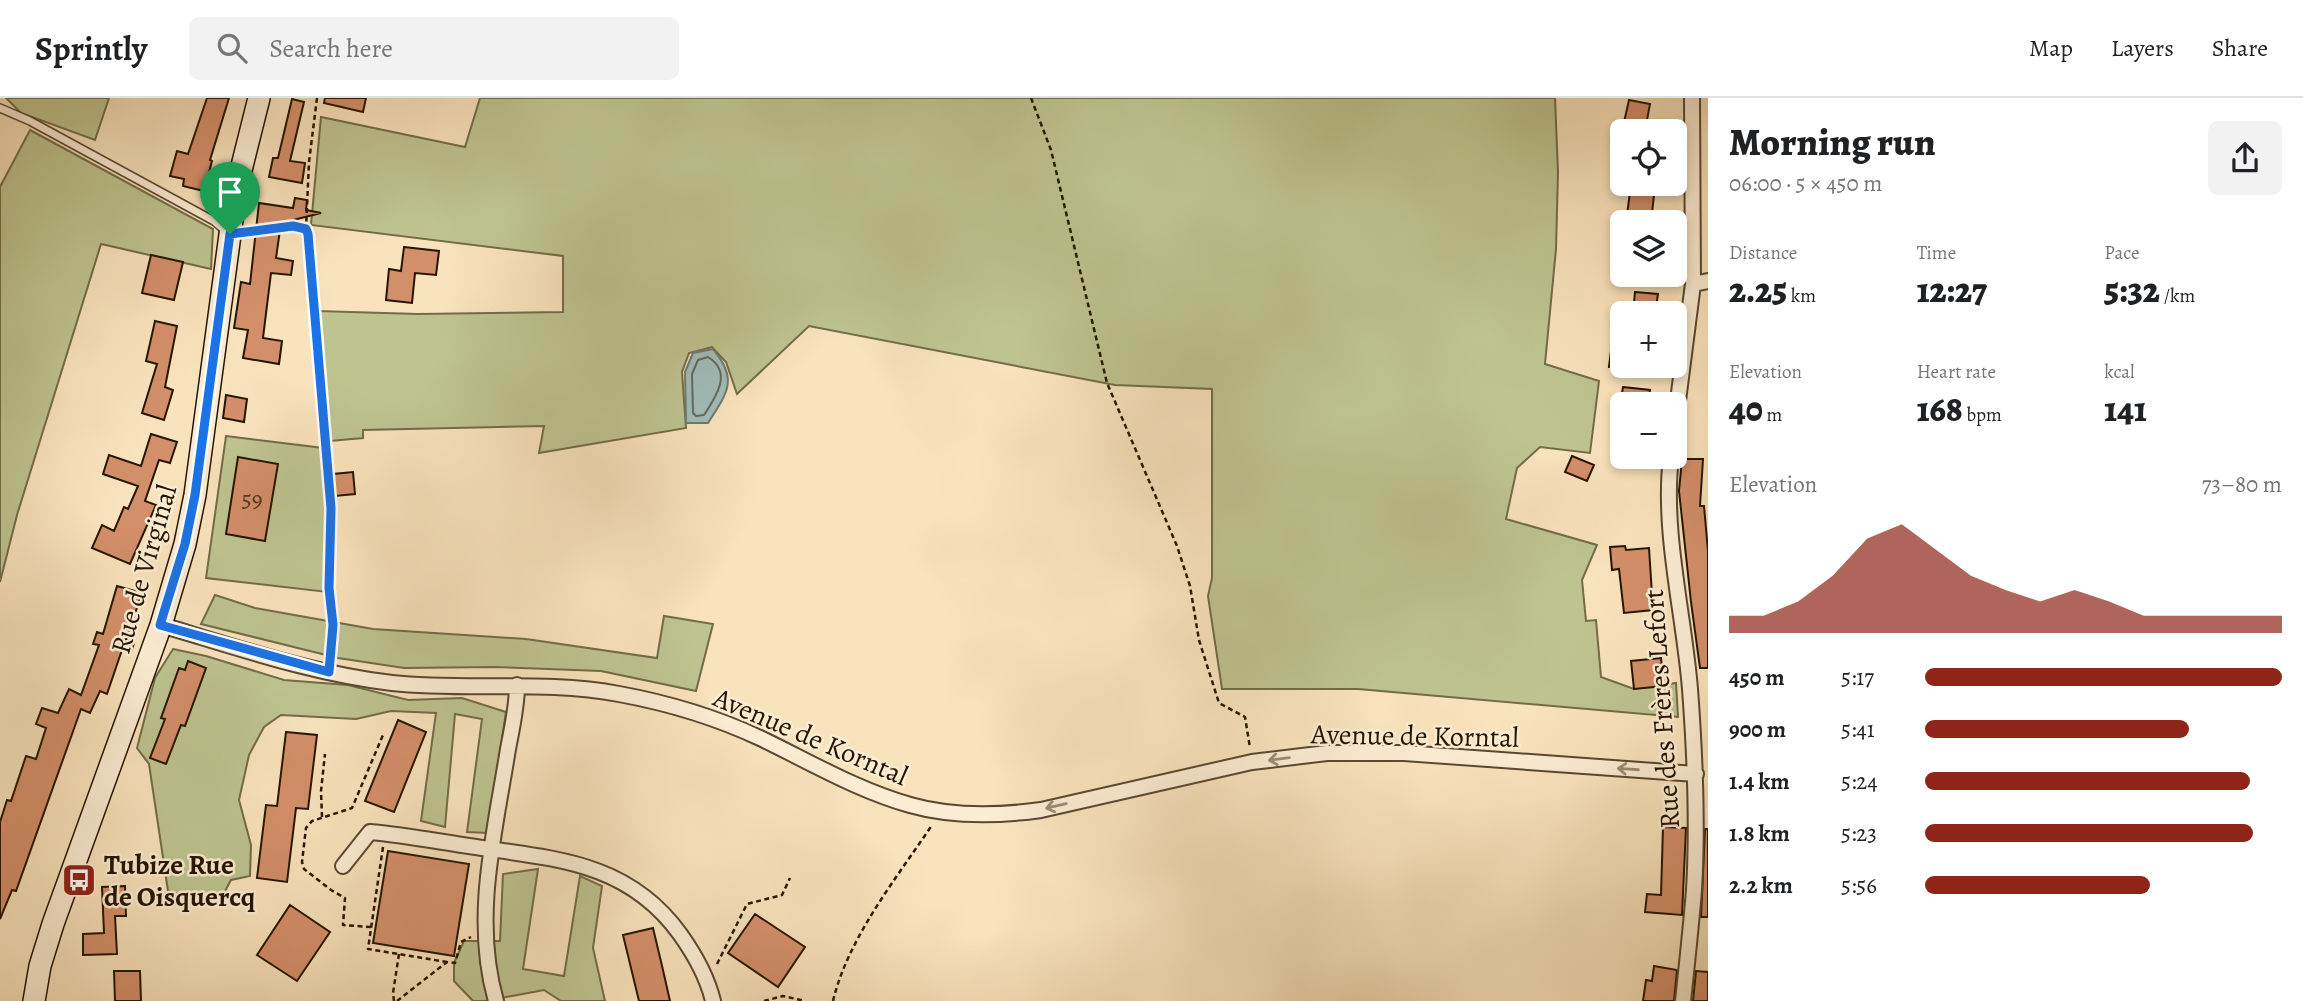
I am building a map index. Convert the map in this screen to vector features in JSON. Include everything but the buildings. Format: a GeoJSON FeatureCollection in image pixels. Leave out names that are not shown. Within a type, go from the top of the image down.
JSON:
{"type":"FeatureCollection","features":[{"type":"Feature","properties":{"kind":"street"},"geometry":{"type":"LineString","coordinates":[[1681,392],[1701,282],[1692,98]]}},
{"type":"Feature","properties":{"kind":"street","name":"Rue de Virginal"},"geometry":{"type":"LineString","coordinates":[[34,1001],[40,966],[53,924],[160,625],[185,544],[195,495],[236,190],[260,104]]}},
{"type":"Feature","properties":{"kind":"street","name":"Rue des Frères Lefort"},"geometry":{"type":"LineString","coordinates":[[1670,469],[1670,519],[1690,685],[1696,774],[1694,889],[1683,1001]]}},
{"type":"Feature","properties":{"kind":"street","name":"Avenue de Korntal"},"geometry":{"type":"LineString","coordinates":[[160,625],[329,672],[393,683],[570,687],[620,694],[702,714],[760,738],[864,790],[912,806],[971,814],[1008,814],[1041,810],[1252,762],[1327,753],[1404,753],[1696,774]]}},
{"type":"Feature","properties":{"kind":"street"},"geometry":{"type":"LineString","coordinates":[[496,1001],[486,954],[487,879],[517,685]]}},
{"type":"Feature","properties":{"kind":"street"},"geometry":{"type":"LineString","coordinates":[[343,866],[370,832],[563,860],[600,870],[639,891],[669,918],[696,956],[713,1001]]}},
{"type":"Feature","properties":{"kind":"lane"},"geometry":{"type":"LineString","coordinates":[[0,108],[30,121],[214,221],[230,234]]}},
{"type":"Feature","properties":{"kind":"path"},"geometry":{"type":"LineString","coordinates":[[317,98],[309,162],[306,229],[331,508],[329,588],[333,625],[329,672]]}},
{"type":"Feature","properties":{"kind":"path"},"geometry":{"type":"LineString","coordinates":[[1031,98],[1051,150],[1107,383],[1177,546],[1190,586],[1199,640],[1219,704],[1245,717],[1252,762]]}},
{"type":"Feature","properties":{"kind":"path"},"geometry":{"type":"LineString","coordinates":[[230,234],[293,226],[306,229]]}},
{"type":"Feature","properties":{"kind":"path"},"geometry":{"type":"LineString","coordinates":[[371,927],[343,925],[345,898],[304,869],[302,862],[306,828],[312,821],[352,808],[383,735]]}},
{"type":"Feature","properties":{"kind":"path"},"geometry":{"type":"LineString","coordinates":[[322,817],[321,791],[326,754]]}},
{"type":"Feature","properties":{"kind":"path"},"geometry":{"type":"LineString","coordinates":[[833,1001],[837,983],[856,942],[941,811]]}},
{"type":"Feature","properties":{"kind":"path"},"geometry":{"type":"LineString","coordinates":[[384,840],[368,949],[455,963],[461,942],[485,930]]}},
{"type":"Feature","properties":{"kind":"path"},"geometry":{"type":"LineString","coordinates":[[719,975],[716,962],[747,904],[782,895],[790,878]]}},
{"type":"Feature","properties":{"kind":"path"},"geometry":{"type":"LineString","coordinates":[[398,954],[393,993],[396,1001],[447,962]]}},
{"type":"Feature","properties":{"kind":"path"},"geometry":{"type":"LineString","coordinates":[[764,1001],[783,996],[805,1001]]}},
{"type":"Feature","properties":{"kind":"green space"},"geometry":{"type":"Polygon","coordinates":[[[6,98],[109,98],[95,140],[21,113],[6,98]]]}},
{"type":"Feature","properties":{"kind":"green space"},"geometry":{"type":"Polygon","coordinates":[[[480,98],[1555,98],[1558,172],[1556,249],[1545,364],[1599,381],[1590,453],[1540,447],[1517,468],[1506,519],[1597,545],[1582,580],[1586,621],[1596,620],[1601,677],[1634,689],[1676,683],[1678,717],[1358,689],[1222,689],[1208,596],[1212,578],[1212,389],[1115,385],[809,326],[737,394],[726,362],[712,347],[689,353],[682,372],[686,428],[539,453],[544,426],[363,430],[363,438],[330,441],[318,311],[418,314],[563,312],[563,256],[311,225],[321,117],[465,147],[480,98]]]}},
{"type":"Feature","properties":{"kind":"green space"},"geometry":{"type":"Polygon","coordinates":[[[30,130],[213,229],[211,269],[101,244],[17,515],[0,582],[0,187],[30,130]]]}},
{"type":"Feature","properties":{"kind":"green space"},"geometry":{"type":"Polygon","coordinates":[[[226,436],[323,448],[327,498],[327,592],[206,578],[226,436]]]}},
{"type":"Feature","properties":{"kind":"green space"},"geometry":{"type":"Polygon","coordinates":[[[215,595],[255,608],[373,629],[526,639],[657,658],[664,616],[713,624],[696,691],[601,671],[494,667],[404,668],[338,658],[201,624],[215,595]]]}},
{"type":"Feature","properties":{"kind":"green space"},"geometry":{"type":"Polygon","coordinates":[[[173,649],[206,656],[284,680],[348,685],[408,700],[462,698],[506,712],[488,833],[467,832],[482,719],[455,714],[445,827],[421,821],[436,713],[391,711],[356,719],[281,715],[264,727],[249,755],[239,800],[251,845],[250,876],[231,880],[218,904],[168,891],[149,764],[137,748],[155,678],[173,649]]]}},
{"type":"Feature","properties":{"kind":"green space"},"geometry":{"type":"Polygon","coordinates":[[[538,869],[523,969],[564,976],[580,876],[602,886],[593,948],[605,1001],[561,1001],[544,990],[473,1001],[454,981],[454,963],[464,941],[500,941],[503,874],[538,869]]]}},
{"type":"Feature","properties":{"kind":"water"},"geometry":{"type":"Polygon","coordinates":[[[713,349],[726,369],[728,378],[725,395],[708,423],[686,423],[685,372],[693,353],[713,349]]]}},
{"type":"Feature","properties":{"kind":"place","name":"Tubize Rue de Oisquercq"},"geometry":{"type":"Point","coordinates":[79,880]}},
{"type":"Feature","properties":{"kind":"route"},"geometry":{"type":"LineString","coordinates":[[293,226],[306,229],[308,234],[331,508],[329,588],[333,625],[329,672],[160,625],[185,544],[195,495],[230,234],[293,226]]}}]}
